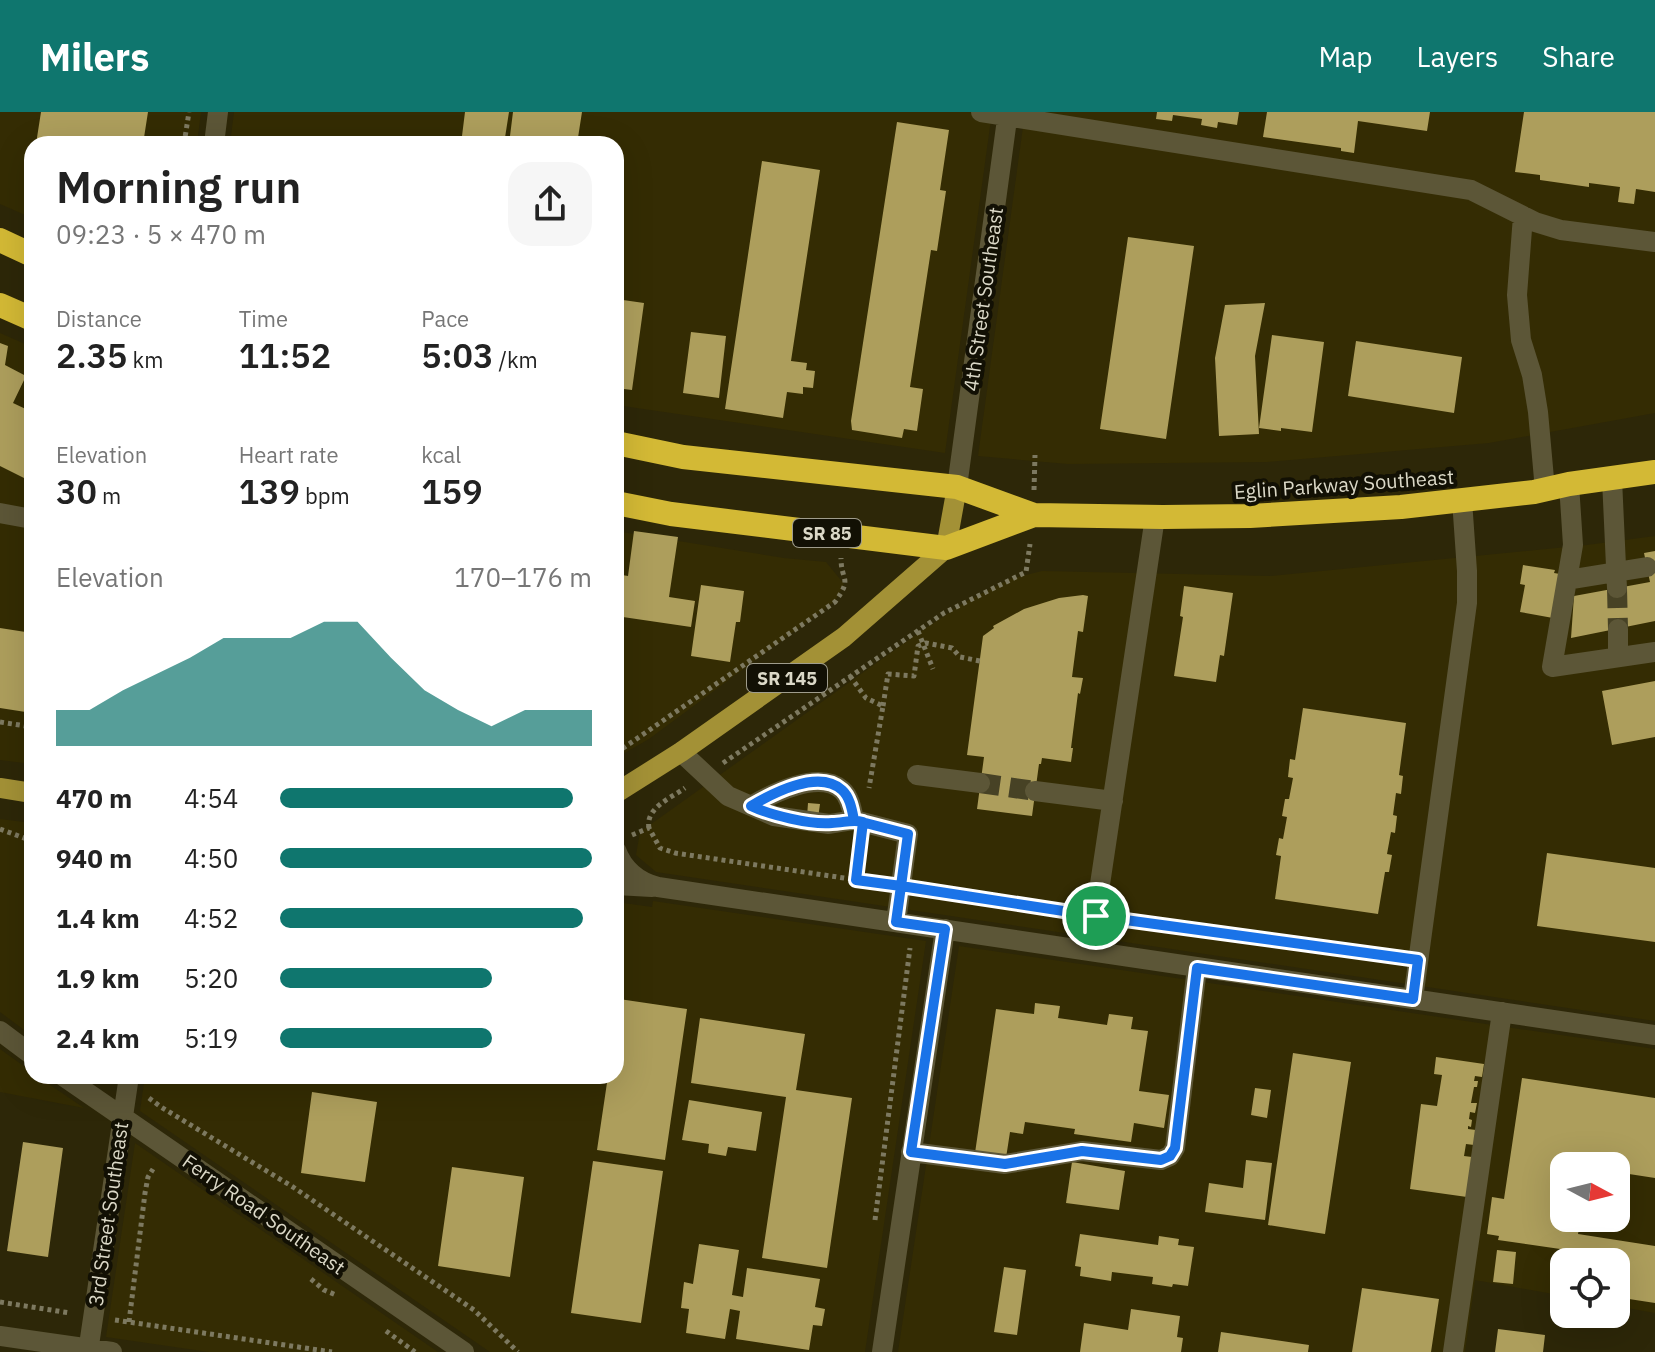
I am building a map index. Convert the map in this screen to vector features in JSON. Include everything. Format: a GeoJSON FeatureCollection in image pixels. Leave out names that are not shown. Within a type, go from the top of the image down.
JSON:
{"type":"FeatureCollection","features":[{"type":"Feature","properties":{"kind":"highway"},"geometry":{"type":"LineString","coordinates":[[0,240],[24,251]]}},
{"type":"Feature","properties":{"kind":"highway"},"geometry":{"type":"LineString","coordinates":[[0,305],[24,316]]}},
{"type":"Feature","properties":{"kind":"highway","name":"Eglin Parkway Southeast"},"geometry":{"type":"LineString","coordinates":[[624,445],[683,457],[957,487],[1034,515],[1250,516],[1401,507],[1655,472]]}},
{"type":"Feature","properties":{"kind":"highway","name":"Eglin Parkway Southeast"},"geometry":{"type":"LineString","coordinates":[[624,505],[671,514],[946,548],[1034,515]]}},
{"type":"Feature","properties":{"kind":"main road"},"geometry":{"type":"LineString","coordinates":[[946,548],[957,487]]}},
{"type":"Feature","properties":{"kind":"main road","name":"SR 145"},"geometry":{"type":"LineString","coordinates":[[624,788],[681,752],[844,637],[946,548]]}},
{"type":"Feature","properties":{"kind":"main road"},"geometry":{"type":"LineString","coordinates":[[0,788],[24,792]]}},
{"type":"Feature","properties":{"kind":"street"},"geometry":{"type":"LineString","coordinates":[[215,136],[218,112]]}},
{"type":"Feature","properties":{"kind":"street"},"geometry":{"type":"LineString","coordinates":[[981,112],[1471,190],[1535,222],[1561,230],[1655,242]]}},
{"type":"Feature","properties":{"kind":"street","name":"4th Street Southeast"},"geometry":{"type":"LineString","coordinates":[[957,487],[1008,114]]}},
{"type":"Feature","properties":{"kind":"street"},"geometry":{"type":"LineString","coordinates":[[1523,216],[1517,295],[1521,340],[1573,545],[1552,667],[1655,652]]}},
{"type":"Feature","properties":{"kind":"street"},"geometry":{"type":"LineString","coordinates":[[1612,479],[1617,580]]}},
{"type":"Feature","properties":{"kind":"street"},"geometry":{"type":"LineString","coordinates":[[1413,999],[1467,603],[1462,500]]}},
{"type":"Feature","properties":{"kind":"street"},"geometry":{"type":"LineString","coordinates":[[0,513],[24,518]]}},
{"type":"Feature","properties":{"kind":"street"},"geometry":{"type":"LineString","coordinates":[[1090,951],[1155,517]]}},
{"type":"Feature","properties":{"kind":"street"},"geometry":{"type":"LineString","coordinates":[[1567,580],[1617,580],[1647,567]]}},
{"type":"Feature","properties":{"kind":"street"},"geometry":{"type":"LineString","coordinates":[[1618,629],[1618,657]]}},
{"type":"Feature","properties":{"kind":"street"},"geometry":{"type":"LineString","coordinates":[[681,752],[728,796],[774,816],[829,824],[859,821],[908,834],[896,922]]}},
{"type":"Feature","properties":{"kind":"street"},"geometry":{"type":"LineString","coordinates":[[917,775],[980,783]]}},
{"type":"Feature","properties":{"kind":"street"},"geometry":{"type":"LineString","coordinates":[[751,806],[771,794],[820,782],[845,791],[859,821]]}},
{"type":"Feature","properties":{"kind":"street"},"geometry":{"type":"LineString","coordinates":[[1035,791],[1113,801]]}},
{"type":"Feature","properties":{"kind":"street"},"geometry":{"type":"LineString","coordinates":[[624,854],[627,870],[658,887]]}},
{"type":"Feature","properties":{"kind":"street"},"geometry":{"type":"LineString","coordinates":[[624,885],[658,887],[1655,1035]]}},
{"type":"Feature","properties":{"kind":"street"},"geometry":{"type":"LineString","coordinates":[[882,1352],[945,929]]}},
{"type":"Feature","properties":{"kind":"street"},"geometry":{"type":"LineString","coordinates":[[911,1152],[1005,1164],[1082,1151],[1161,1160],[1170,1156],[1175,1148],[1197,968]]}},
{"type":"Feature","properties":{"kind":"street"},"geometry":{"type":"LineString","coordinates":[[1453,1352],[1502,1012]]}},
{"type":"Feature","properties":{"kind":"street"},"geometry":{"type":"LineString","coordinates":[[0,1031],[24,1049]]}},
{"type":"Feature","properties":{"kind":"street","name":"Ferry Road Southeast"},"geometry":{"type":"LineString","coordinates":[[75,1084],[464,1352]]}},
{"type":"Feature","properties":{"kind":"street","name":"3rd Street Southeast"},"geometry":{"type":"LineString","coordinates":[[88,1350],[127,1084]]}},
{"type":"Feature","properties":{"kind":"street"},"geometry":{"type":"LineString","coordinates":[[0,1336],[112,1352]]}},
{"type":"Feature","properties":{"kind":"path"},"geometry":{"type":"LineString","coordinates":[[185,136],[189,112]]}},
{"type":"Feature","properties":{"kind":"path"},"geometry":{"type":"LineString","coordinates":[[1034,515],[1026,572],[944,613],[657,807],[647,821],[660,848],[675,853],[1096,916],[1418,960]]}},
{"type":"Feature","properties":{"kind":"path"},"geometry":{"type":"LineString","coordinates":[[624,747],[835,602],[845,589],[840,563],[852,536]]}},
{"type":"Feature","properties":{"kind":"path"},"geometry":{"type":"LineString","coordinates":[[918,631],[933,669]]}},
{"type":"Feature","properties":{"kind":"path"},"geometry":{"type":"LineString","coordinates":[[856,880],[859,821],[888,674],[914,676],[918,646],[923,644],[952,648],[960,657],[980,661]]}},
{"type":"Feature","properties":{"kind":"path"},"geometry":{"type":"LineString","coordinates":[[850,676],[866,698],[883,706]]}},
{"type":"Feature","properties":{"kind":"path"},"geometry":{"type":"LineString","coordinates":[[0,722],[24,726]]}},
{"type":"Feature","properties":{"kind":"path"},"geometry":{"type":"LineString","coordinates":[[624,843],[649,828]]}},
{"type":"Feature","properties":{"kind":"path"},"geometry":{"type":"LineString","coordinates":[[0,829],[24,838]]}},
{"type":"Feature","properties":{"kind":"path"},"geometry":{"type":"LineString","coordinates":[[873,1229],[910,945],[942,951]]}},
{"type":"Feature","properties":{"kind":"path"},"geometry":{"type":"LineString","coordinates":[[134,1084],[161,1107],[293,1187],[474,1310],[518,1352]]}},
{"type":"Feature","properties":{"kind":"path"},"geometry":{"type":"LineString","coordinates":[[129,1322],[145,1193],[153,1169]]}},
{"type":"Feature","properties":{"kind":"path"},"geometry":{"type":"LineString","coordinates":[[0,1302],[332,1352]]}},
{"type":"Feature","properties":{"kind":"shaded area"},"geometry":{"type":"Polygon","coordinates":[[[0,112],[201,112],[198,136],[24,136],[24,214],[0,204],[0,112]]]}},
{"type":"Feature","properties":{"kind":"shaded area"},"geometry":{"type":"Polygon","coordinates":[[[234,112],[992,112],[945,453],[624,406],[624,136],[231,136],[234,112]]]}},
{"type":"Feature","properties":{"kind":"shaded area"},"geometry":{"type":"Polygon","coordinates":[[[1025,112],[1655,112],[1655,413],[1489,443],[1267,462],[1068,464],[978,456],[1025,112]]]}},
{"type":"Feature","properties":{"kind":"shaded area"},"geometry":{"type":"Polygon","coordinates":[[[0,333],[24,344],[24,763],[0,760],[0,333]]]}},
{"type":"Feature","properties":{"kind":"shaded area"},"geometry":{"type":"Polygon","coordinates":[[[624,532],[826,562],[844,584],[835,601],[649,739],[624,753],[624,532]]]}},
{"type":"Feature","properties":{"kind":"shaded area"},"geometry":{"type":"Polygon","coordinates":[[[1655,536],[1655,1021],[656,872],[636,855],[640,832],[917,634],[967,601],[1010,579],[1042,571],[1271,576],[1655,536]]]}},
{"type":"Feature","properties":{"kind":"shaded area"},"geometry":{"type":"Polygon","coordinates":[[[0,819],[24,822],[24,1030],[0,1012],[0,819]]]}},
{"type":"Feature","properties":{"kind":"shaded area"},"geometry":{"type":"Polygon","coordinates":[[[653,901],[926,941],[865,1352],[490,1352],[140,1111],[144,1084],[624,1084],[624,903],[652,907],[653,901]]]}},
{"type":"Feature","properties":{"kind":"shaded area"},"geometry":{"type":"Polygon","coordinates":[[[959,946],[1655,1049],[1655,1313],[1630,1309],[1630,1248],[1550,1248],[1550,1293],[1475,1280],[1465,1352],[898,1352],[959,946]]]}},
{"type":"Feature","properties":{"kind":"shaded area"},"geometry":{"type":"Polygon","coordinates":[[[0,1049],[24,1066],[24,1084],[49,1084],[84,1108],[0,1092],[0,1049]]]}},
{"type":"Feature","properties":{"kind":"shaded area"},"geometry":{"type":"Polygon","coordinates":[[[135,1143],[438,1352],[209,1352],[106,1337],[135,1143]]]}},
{"type":"Feature","properties":{"kind":"building"},"geometry":{"type":"Polygon","coordinates":[[[41,112],[148,112],[144,136],[37,136],[41,112]]]}},
{"type":"Feature","properties":{"kind":"building"},"geometry":{"type":"Polygon","coordinates":[[[465,112],[509,112],[505,136],[462,136],[465,112]]]}},
{"type":"Feature","properties":{"kind":"building"},"geometry":{"type":"Polygon","coordinates":[[[513,112],[582,112],[578,136],[510,136],[513,112]]]}},
{"type":"Feature","properties":{"kind":"building"},"geometry":{"type":"Polygon","coordinates":[[[1157,112],[1239,112],[1237,125],[1218,122],[1217,128],[1201,125],[1202,119],[1173,115],[1172,121],[1156,119],[1157,112]]]}},
{"type":"Feature","properties":{"kind":"building"},"geometry":{"type":"Polygon","coordinates":[[[1267,112],[1430,112],[1427,131],[1358,121],[1354,153],[1341,151],[1341,148],[1263,137],[1267,112]]]}},
{"type":"Feature","properties":{"kind":"building"},"geometry":{"type":"Polygon","coordinates":[[[1524,112],[1655,112],[1655,192],[1636,189],[1634,204],[1618,202],[1620,187],[1589,183],[1589,187],[1540,180],[1540,175],[1515,172],[1524,112]]]}},
{"type":"Feature","properties":{"kind":"building"},"geometry":{"type":"Polygon","coordinates":[[[897,122],[949,130],[940,190],[946,191],[937,251],[931,250],[910,387],[923,389],[917,431],[904,429],[902,438],[852,430],[851,421],[897,122]]]}},
{"type":"Feature","properties":{"kind":"building"},"geometry":{"type":"Polygon","coordinates":[[[762,161],[820,170],[791,361],[807,363],[806,370],[815,371],[813,388],[803,387],[803,394],[787,392],[783,418],[725,409],[762,161]]]}},
{"type":"Feature","properties":{"kind":"building"},"geometry":{"type":"Polygon","coordinates":[[[1128,237],[1194,246],[1166,439],[1100,429],[1128,237]]]}},
{"type":"Feature","properties":{"kind":"building"},"geometry":{"type":"Polygon","coordinates":[[[624,300],[644,303],[632,390],[624,389],[624,300]]]}},
{"type":"Feature","properties":{"kind":"building"},"geometry":{"type":"Polygon","coordinates":[[[1265,303],[1255,356],[1259,434],[1219,436],[1215,358],[1225,305],[1265,303]]]}},
{"type":"Feature","properties":{"kind":"building"},"geometry":{"type":"Polygon","coordinates":[[[691,332],[726,336],[719,398],[683,393],[691,332]]]}},
{"type":"Feature","properties":{"kind":"building"},"geometry":{"type":"Polygon","coordinates":[[[1272,335],[1324,342],[1312,432],[1259,428],[1272,335]]]}},
{"type":"Feature","properties":{"kind":"building"},"geometry":{"type":"Polygon","coordinates":[[[1356,341],[1462,357],[1454,413],[1348,396],[1356,341]]]}},
{"type":"Feature","properties":{"kind":"building"},"geometry":{"type":"Polygon","coordinates":[[[0,343],[8,346],[5,365],[24,375],[13,403],[24,408],[24,478],[0,466],[0,343]]]}},
{"type":"Feature","properties":{"kind":"building"},"geometry":{"type":"Polygon","coordinates":[[[634,531],[678,537],[669,597],[695,601],[691,627],[624,617],[624,575],[628,576],[634,531]]]}},
{"type":"Feature","properties":{"kind":"building"},"geometry":{"type":"Polygon","coordinates":[[[1655,551],[1655,621],[1571,638],[1574,596],[1650,582],[1644,553],[1655,551]]]}},
{"type":"Feature","properties":{"kind":"building"},"geometry":{"type":"Polygon","coordinates":[[[1523,565],[1555,570],[1554,573],[1560,574],[1553,618],[1520,612],[1525,585],[1520,584],[1523,565]]]}},
{"type":"Feature","properties":{"kind":"building"},"geometry":{"type":"Polygon","coordinates":[[[701,585],[744,591],[730,662],[691,656],[701,585]]]}},
{"type":"Feature","properties":{"kind":"building"},"geometry":{"type":"Polygon","coordinates":[[[1184,586],[1233,593],[1224,656],[1220,655],[1216,682],[1174,676],[1183,617],[1180,616],[1184,586]]]}},
{"type":"Feature","properties":{"kind":"building"},"geometry":{"type":"Polygon","coordinates":[[[1088,596],[1083,632],[1078,631],[1072,677],[1083,678],[1078,693],[1071,762],[1042,758],[1032,816],[977,809],[984,757],[967,755],[983,636],[993,626],[1024,609],[1059,598],[1088,596]]]}},
{"type":"Feature","properties":{"kind":"building"},"geometry":{"type":"Polygon","coordinates":[[[0,628],[24,632],[24,712],[0,708],[0,628]]]}},
{"type":"Feature","properties":{"kind":"building"},"geometry":{"type":"Polygon","coordinates":[[[1655,681],[1655,737],[1612,745],[1602,691],[1655,681]]]}},
{"type":"Feature","properties":{"kind":"building"},"geometry":{"type":"Polygon","coordinates":[[[1303,708],[1406,723],[1399,775],[1403,776],[1401,794],[1396,793],[1393,815],[1397,816],[1395,833],[1391,832],[1387,854],[1392,855],[1389,872],[1385,872],[1378,914],[1275,899],[1281,856],[1276,855],[1279,838],[1283,839],[1287,817],[1282,816],[1293,778],[1288,777],[1290,759],[1295,760],[1303,708]]]}},
{"type":"Feature","properties":{"kind":"building"},"geometry":{"type":"Polygon","coordinates":[[[808,803],[820,804],[818,818],[807,817],[808,803]]]}},
{"type":"Feature","properties":{"kind":"building"},"geometry":{"type":"Polygon","coordinates":[[[1547,853],[1655,868],[1655,942],[1537,926],[1547,853]]]}},
{"type":"Feature","properties":{"kind":"building"},"geometry":{"type":"Polygon","coordinates":[[[624,1000],[687,1009],[665,1160],[597,1150],[607,1084],[624,1084],[624,1000]]]}},
{"type":"Feature","properties":{"kind":"building"},"geometry":{"type":"Polygon","coordinates":[[[1035,1003],[1060,1006],[1058,1018],[1107,1025],[1109,1014],[1133,1017],[1131,1029],[1148,1031],[1139,1091],[1169,1095],[1164,1128],[1134,1123],[1131,1142],[1074,1134],[1075,1129],[1025,1122],[1023,1134],[1010,1132],[1006,1158],[975,1153],[996,1009],[1034,1014],[1035,1003]]]}},
{"type":"Feature","properties":{"kind":"building"},"geometry":{"type":"Polygon","coordinates":[[[700,1018],[805,1034],[796,1090],[852,1098],[827,1268],[762,1258],[786,1097],[691,1083],[700,1018]]]}},
{"type":"Feature","properties":{"kind":"building"},"geometry":{"type":"Polygon","coordinates":[[[1293,1053],[1351,1062],[1325,1234],[1268,1225],[1293,1053]]]}},
{"type":"Feature","properties":{"kind":"building"},"geometry":{"type":"Polygon","coordinates":[[[1436,1057],[1484,1064],[1482,1077],[1475,1076],[1474,1081],[1478,1081],[1471,1103],[1477,1103],[1475,1113],[1470,1112],[1471,1127],[1468,1126],[1468,1129],[1476,1130],[1474,1145],[1466,1144],[1464,1156],[1472,1157],[1467,1197],[1410,1189],[1421,1104],[1437,1106],[1442,1075],[1434,1074],[1436,1057]]]}},
{"type":"Feature","properties":{"kind":"building"},"geometry":{"type":"Polygon","coordinates":[[[1522,1078],[1655,1098],[1655,1178],[1630,1174],[1630,1152],[1550,1152],[1550,1232],[1578,1232],[1655,1246],[1655,1303],[1630,1299],[1630,1248],[1553,1248],[1498,1240],[1499,1236],[1487,1234],[1492,1197],[1504,1199],[1522,1078]]]}},
{"type":"Feature","properties":{"kind":"building"},"geometry":{"type":"Polygon","coordinates":[[[1255,1088],[1271,1090],[1267,1118],[1251,1115],[1255,1088]]]}},
{"type":"Feature","properties":{"kind":"building"},"geometry":{"type":"Polygon","coordinates":[[[312,1092],[377,1102],[365,1182],[301,1173],[312,1092]]]}},
{"type":"Feature","properties":{"kind":"building"},"geometry":{"type":"Polygon","coordinates":[[[689,1100],[762,1112],[756,1151],[728,1147],[726,1156],[708,1153],[709,1144],[682,1140],[689,1100]]]}},
{"type":"Feature","properties":{"kind":"building"},"geometry":{"type":"Polygon","coordinates":[[[23,1142],[63,1148],[48,1257],[7,1251],[23,1142]]]}},
{"type":"Feature","properties":{"kind":"building"},"geometry":{"type":"Polygon","coordinates":[[[1246,1160],[1272,1163],[1265,1220],[1205,1212],[1209,1183],[1243,1188],[1246,1160]]]}},
{"type":"Feature","properties":{"kind":"building"},"geometry":{"type":"Polygon","coordinates":[[[593,1161],[663,1171],[641,1323],[571,1313],[593,1161]]]}},
{"type":"Feature","properties":{"kind":"building"},"geometry":{"type":"Polygon","coordinates":[[[1072,1162],[1125,1171],[1119,1210],[1066,1203],[1072,1162]]]}},
{"type":"Feature","properties":{"kind":"building"},"geometry":{"type":"Polygon","coordinates":[[[452,1167],[524,1177],[510,1277],[438,1266],[452,1167]]]}},
{"type":"Feature","properties":{"kind":"building"},"geometry":{"type":"Polygon","coordinates":[[[1080,1234],[1158,1245],[1159,1236],[1179,1239],[1178,1245],[1194,1247],[1188,1286],[1152,1284],[1153,1277],[1112,1272],[1111,1281],[1080,1276],[1081,1267],[1075,1266],[1080,1234]]]}},
{"type":"Feature","properties":{"kind":"building"},"geometry":{"type":"Polygon","coordinates":[[[699,1244],[739,1250],[732,1295],[743,1297],[747,1268],[820,1279],[815,1307],[825,1309],[822,1326],[813,1325],[809,1350],[736,1339],[740,1311],[730,1309],[725,1339],[686,1333],[689,1309],[681,1308],[684,1282],[693,1284],[699,1244]]]}},
{"type":"Feature","properties":{"kind":"building"},"geometry":{"type":"Polygon","coordinates":[[[1497,1250],[1516,1252],[1513,1284],[1493,1282],[1497,1250]]]}},
{"type":"Feature","properties":{"kind":"building"},"geometry":{"type":"Polygon","coordinates":[[[1004,1267],[1026,1270],[1017,1335],[994,1332],[1004,1267]]]}},
{"type":"Feature","properties":{"kind":"building"},"geometry":{"type":"Polygon","coordinates":[[[1362,1288],[1439,1299],[1431,1352],[1352,1352],[1362,1288]]]}},
{"type":"Feature","properties":{"kind":"building"},"geometry":{"type":"Polygon","coordinates":[[[1131,1309],[1180,1316],[1177,1337],[1183,1338],[1181,1352],[1080,1352],[1084,1323],[1128,1330],[1131,1309]]]}},
{"type":"Feature","properties":{"kind":"building"},"geometry":{"type":"Polygon","coordinates":[[[1498,1329],[1545,1335],[1543,1352],[1495,1352],[1498,1329]]]}},
{"type":"Feature","properties":{"kind":"building"},"geometry":{"type":"Polygon","coordinates":[[[1221,1332],[1309,1345],[1308,1352],[1218,1352],[1221,1332]]]}},
{"type":"Feature","properties":{"kind":"tunnel"},"geometry":{"type":"LineString","coordinates":[[1617,588],[1618,629]]}},
{"type":"Feature","properties":{"kind":"tunnel"},"geometry":{"type":"LineString","coordinates":[[980,783],[1035,791]]}},
{"type":"Feature","properties":{"kind":"route"},"geometry":{"type":"LineString","coordinates":[[1096,916],[901,886],[908,834],[863,822],[854,820],[845,791],[832,784],[820,782],[794,786],[771,794],[751,806],[774,816],[829,824],[854,820],[863,822],[856,880],[901,886],[896,922],[945,929],[911,1152],[1005,1164],[1082,1151],[1143,1159],[1161,1160],[1170,1156],[1175,1148],[1197,968],[1413,999],[1418,960],[1096,916]]}}]}
